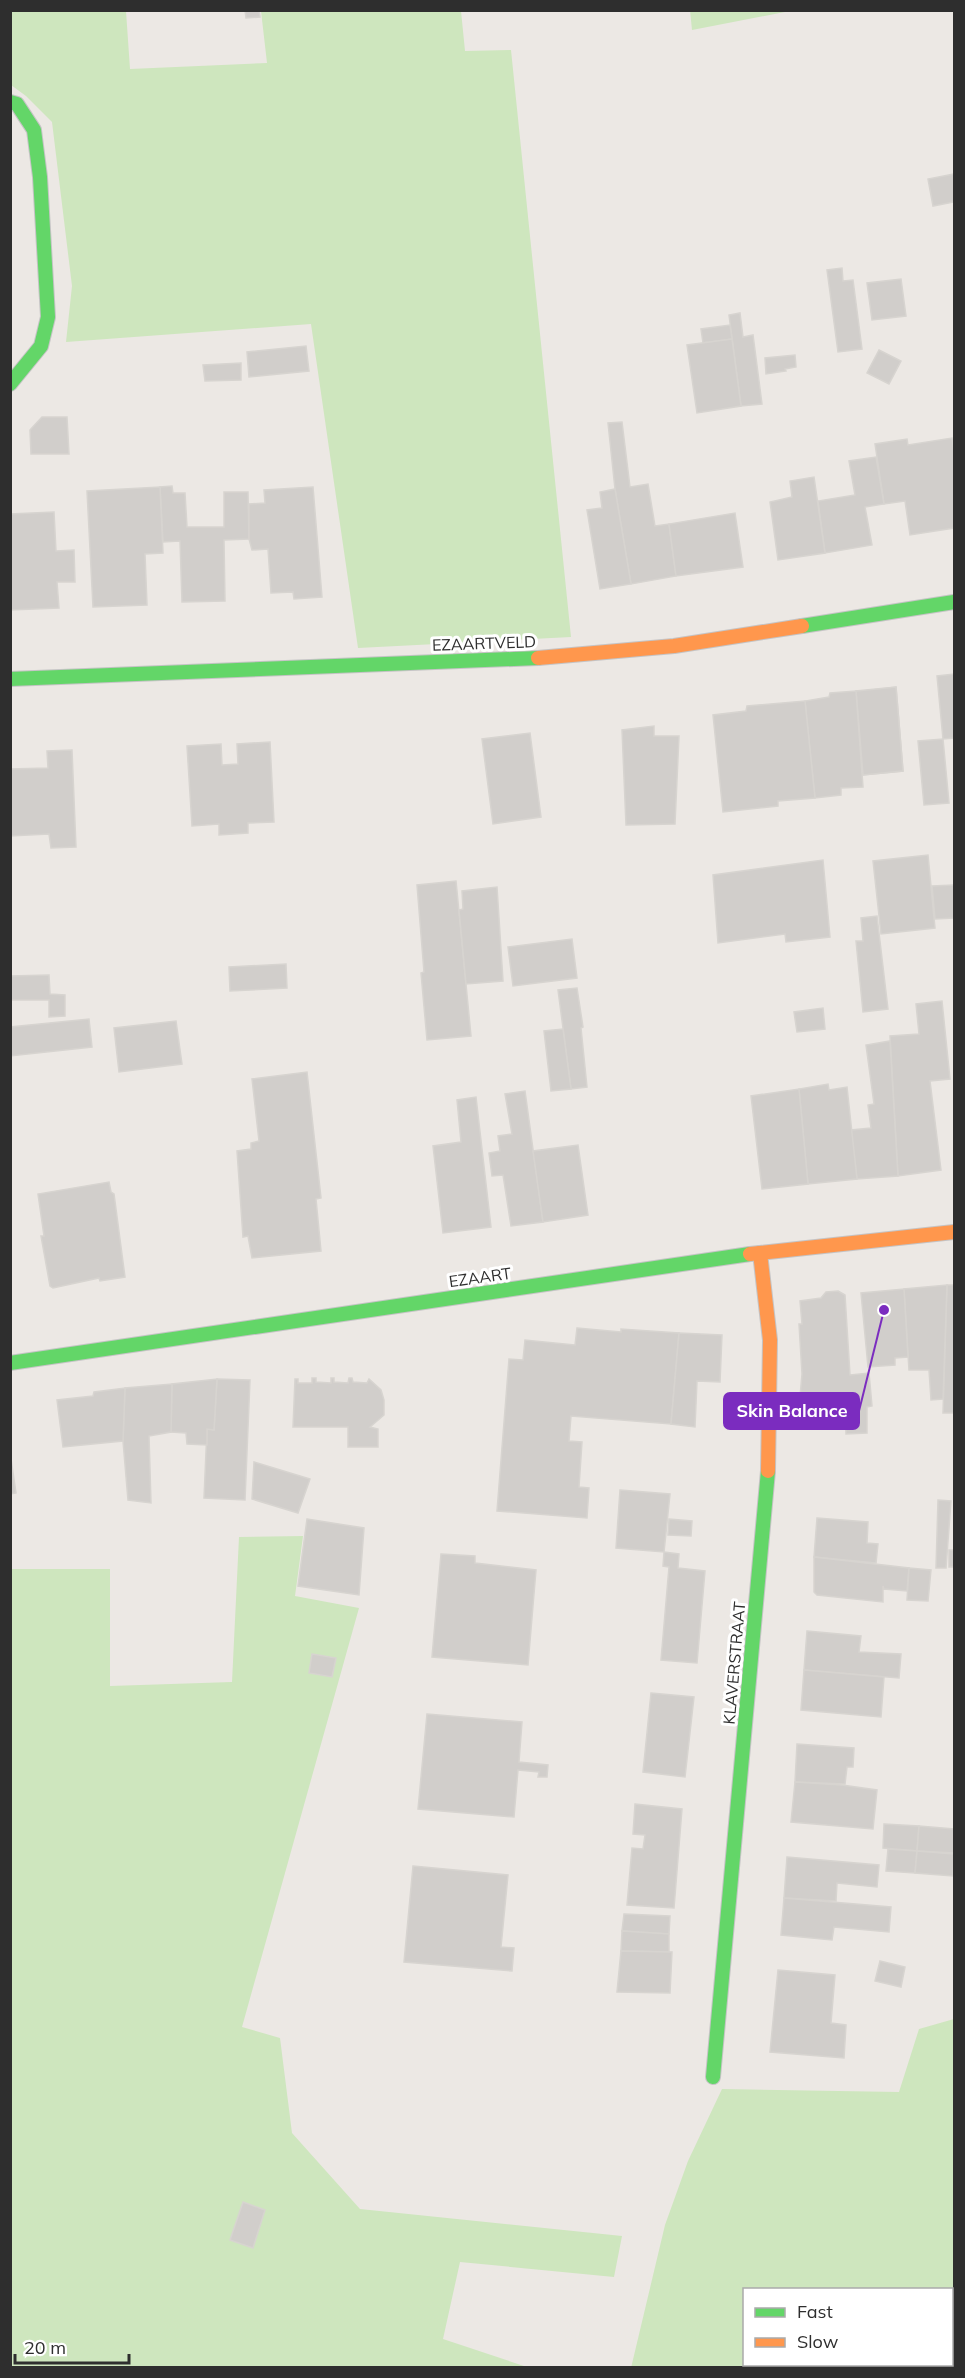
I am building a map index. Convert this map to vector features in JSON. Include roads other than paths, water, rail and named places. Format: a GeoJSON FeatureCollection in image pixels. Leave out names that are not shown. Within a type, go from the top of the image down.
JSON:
{"type":"FeatureCollection","features":[{"type":"Feature","properties":{"kind":"street"},"geometry":{"type":"LineString","coordinates":[[10,102],[16,104],[34,130],[40,177],[48,317],[41,346],[10,384]]}},
{"type":"Feature","properties":{"kind":"street","name":"EZAARTVELD"},"geometry":{"type":"LineString","coordinates":[[10,679],[567,657],[674,646],[954,602]]}},
{"type":"Feature","properties":{"kind":"street","name":"EZAART"},"geometry":{"type":"LineString","coordinates":[[10,1363],[760,1253],[954,1232]]}},
{"type":"Feature","properties":{"kind":"street","name":"KLAVERSTRAAT"},"geometry":{"type":"LineString","coordinates":[[713,2077],[769,1449],[771,1326],[760,1253]]}},
{"type":"Feature","properties":{"kind":"place","name":"Skin Balance"},"geometry":{"type":"Point","coordinates":[884,1310]}}]}
